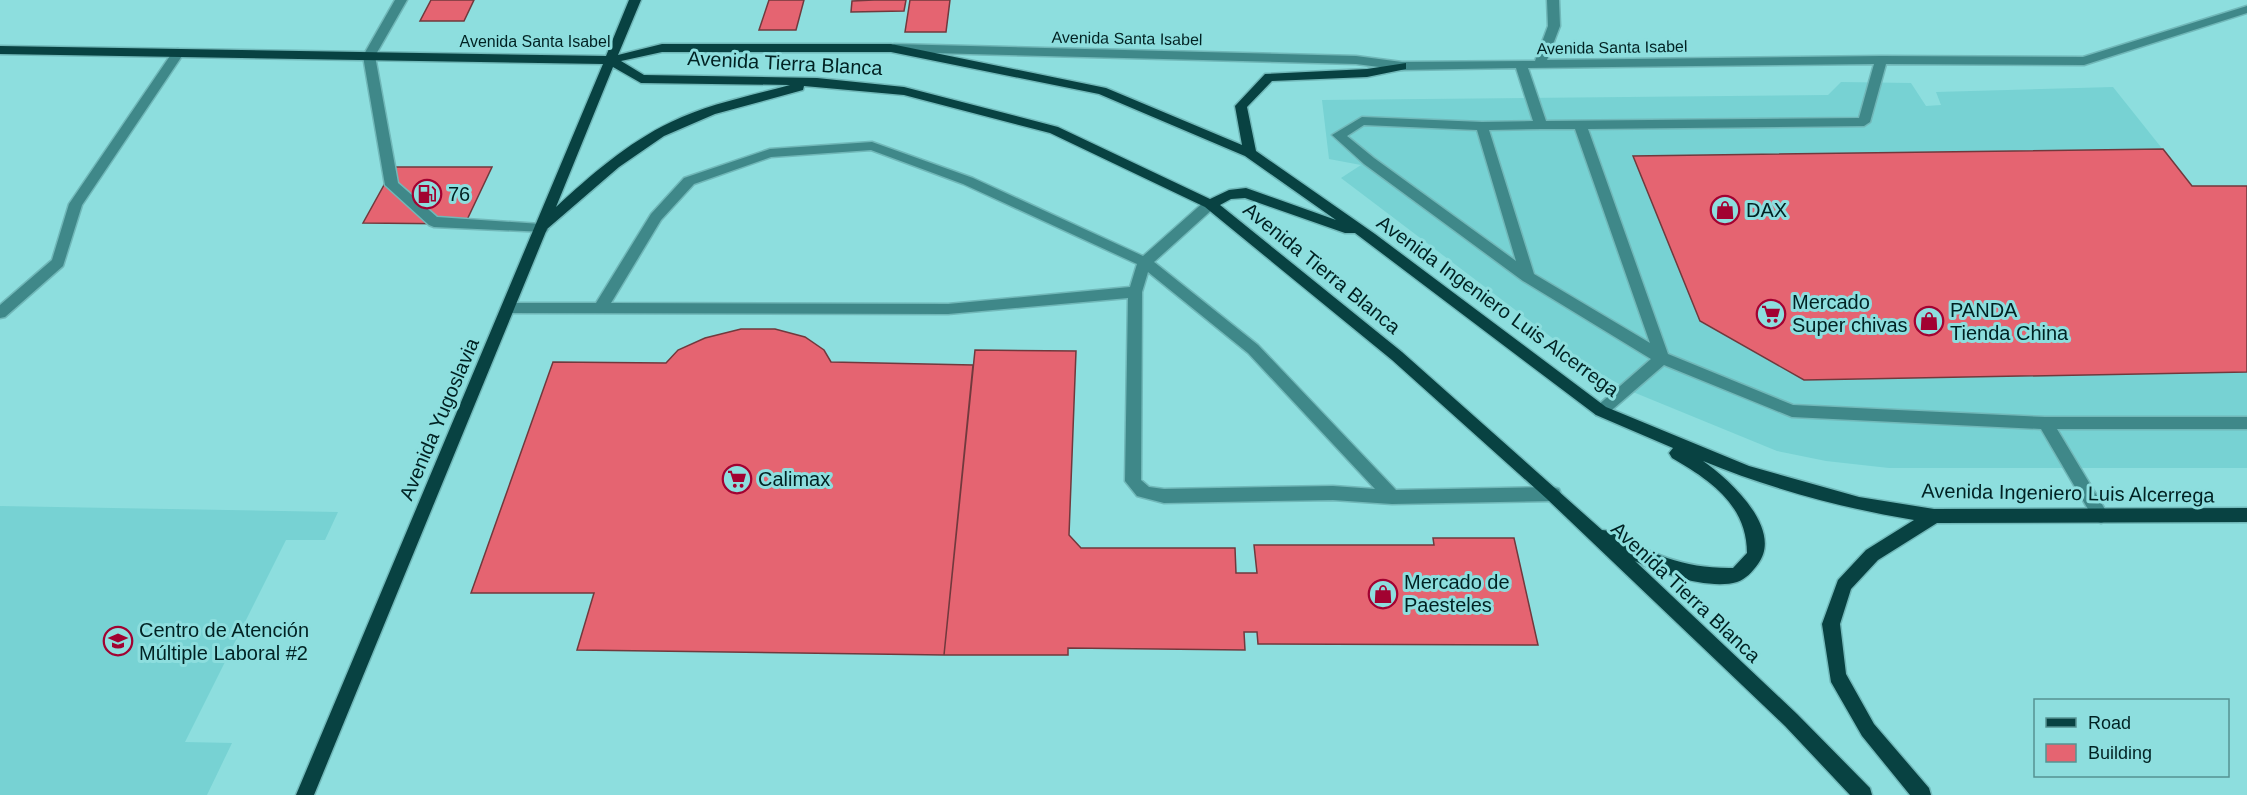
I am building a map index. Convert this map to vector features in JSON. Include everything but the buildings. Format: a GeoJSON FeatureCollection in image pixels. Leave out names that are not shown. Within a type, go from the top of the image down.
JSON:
{"type":"FeatureCollection","features":[{"type":"Feature","properties":{"kind":"main road","name":"Avenida Yugoslavia"},"geometry":{"type":"LineString","coordinates":[[305,795],[635,0]]}},
{"type":"Feature","properties":{"kind":"main road","name":"Avenida Santa Isabel"},"geometry":{"type":"LineString","coordinates":[[0,50],[611,60],[662,48],[891,48]]}},
{"type":"Feature","properties":{"kind":"main road","name":"Avenida Ingeniero Luis Alcerrega"},"geometry":{"type":"LineString","coordinates":[[891,48],[1102,91],[1250,153],[1370,237],[1601,411],[1746,472],[1859,504],[1934,516],[2247,515]]}},
{"type":"Feature","properties":{"kind":"main road","name":"Avenida Tierra Blanca"},"geometry":{"type":"LineString","coordinates":[[611,60],[641,79],[817,82],[904,91],[1054,130],[1210,204],[1397,356],[1553,494],[1791,720],[1863,795]]}},
{"type":"Feature","properties":{"kind":"main road"},"geometry":{"type":"LineString","coordinates":[[1250,153],[1241,106],[1269,77],[1367,73],[1402,66]]}},
{"type":"Feature","properties":{"kind":"main road"},"geometry":{"type":"LineString","coordinates":[[541,229],[600,174],[661,133],[715,110],[817,82]]}},
{"type":"Feature","properties":{"kind":"main road"},"geometry":{"type":"LineString","coordinates":[[1210,204],[1229,195],[1246,193],[1370,237]]}},
{"type":"Feature","properties":{"kind":"main road"},"geometry":{"type":"LineString","coordinates":[[1577,519],[1638,557],[1672,569],[1704,575],[1735,575],[1746,567],[1755,555],[1754,530],[1742,508],[1723,484],[1692,460],[1601,411]]}},
{"type":"Feature","properties":{"kind":"main road"},"geometry":{"type":"LineString","coordinates":[[1922,795],[1868,730],[1837,676],[1831,624],[1844,585],[1872,555],[1934,516]]}},
{"type":"Feature","properties":{"kind":"street"},"geometry":{"type":"LineString","coordinates":[[401,0],[369,56],[392,184],[434,222],[541,229]]}},
{"type":"Feature","properties":{"kind":"street"},"geometry":{"type":"LineString","coordinates":[[1540,64],[1554,26],[1553,0]]}},
{"type":"Feature","properties":{"kind":"street","name":"Avenida Santa Isabel"},"geometry":{"type":"LineString","coordinates":[[891,48],[1356,60],[1402,66],[1881,60],[2084,61],[2247,9]]}},
{"type":"Feature","properties":{"kind":"street"},"geometry":{"type":"LineString","coordinates":[[0,313],[58,262],[76,204],[178,53]]}},
{"type":"Feature","properties":{"kind":"street"},"geometry":{"type":"LineString","coordinates":[[1881,60],[1864,122],[1482,126],[1362,121],[1338,135],[1527,277],[1662,358],[1792,411],[2045,423],[2247,423]]}},
{"type":"Feature","properties":{"kind":"street"},"geometry":{"type":"LineString","coordinates":[[1521,64],[1541,125]]}},
{"type":"Feature","properties":{"kind":"street"},"geometry":{"type":"LineString","coordinates":[[1580,125],[1662,358]]}},
{"type":"Feature","properties":{"kind":"street"},"geometry":{"type":"LineString","coordinates":[[1482,126],[1527,277]]}},
{"type":"Feature","properties":{"kind":"street"},"geometry":{"type":"LineString","coordinates":[[600,309],[656,217],[689,181],[770,153],[872,146],[968,181],[1145,262],[1253,349],[1392,497]]}},
{"type":"Feature","properties":{"kind":"street"},"geometry":{"type":"LineString","coordinates":[[1210,204],[1145,262],[1135,292],[1133,481],[1138,489],[1146,494],[1164,496],[1333,493],[1392,497],[1553,494]]}},
{"type":"Feature","properties":{"kind":"street"},"geometry":{"type":"LineString","coordinates":[[508,308],[948,309],[1135,292]]}},
{"type":"Feature","properties":{"kind":"street"},"geometry":{"type":"LineString","coordinates":[[1601,411],[1662,358]]}},
{"type":"Feature","properties":{"kind":"street"},"geometry":{"type":"LineString","coordinates":[[2045,423],[2101,516]]}},
{"type":"Feature","properties":{"kind":"shaded area"},"geometry":{"type":"Polygon","coordinates":[[[1841,82],[1911,83],[1926,106],[1941,105],[1936,92],[2113,87],[2192,186],[2247,186],[2247,468],[1889,468],[1826,461],[1777,451],[1633,392],[1596,371],[1341,178],[1361,165],[1329,159],[1322,100],[1828,95],[1841,82]]]}},
{"type":"Feature","properties":{"kind":"shaded area","name":"Centro de Atención Múltiple Laboral #2"},"geometry":{"type":"Polygon","coordinates":[[[0,506],[338,512],[325,540],[286,540],[185,742],[232,743],[207,795],[0,795],[0,506]]]}},
{"type":"Feature","properties":{"kind":"place","name":"76"},"geometry":{"type":"Point","coordinates":[427,194]}},
{"type":"Feature","properties":{"kind":"place","name":"DAX"},"geometry":{"type":"Point","coordinates":[1725,210]}},
{"type":"Feature","properties":{"kind":"place","name":"Mercado Super chivas"},"geometry":{"type":"Point","coordinates":[1771,314]}},
{"type":"Feature","properties":{"kind":"place","name":"PANDA Tienda China"},"geometry":{"type":"Point","coordinates":[1929,321]}},
{"type":"Feature","properties":{"kind":"place","name":"Calimax"},"geometry":{"type":"Point","coordinates":[737,479]}},
{"type":"Feature","properties":{"kind":"place","name":"Mercado de Paesteles"},"geometry":{"type":"Point","coordinates":[1383,594]}},
{"type":"Feature","properties":{"kind":"place","name":"Centro de Atención Múltiple Laboral #2"},"geometry":{"type":"Point","coordinates":[118,641]}}]}
